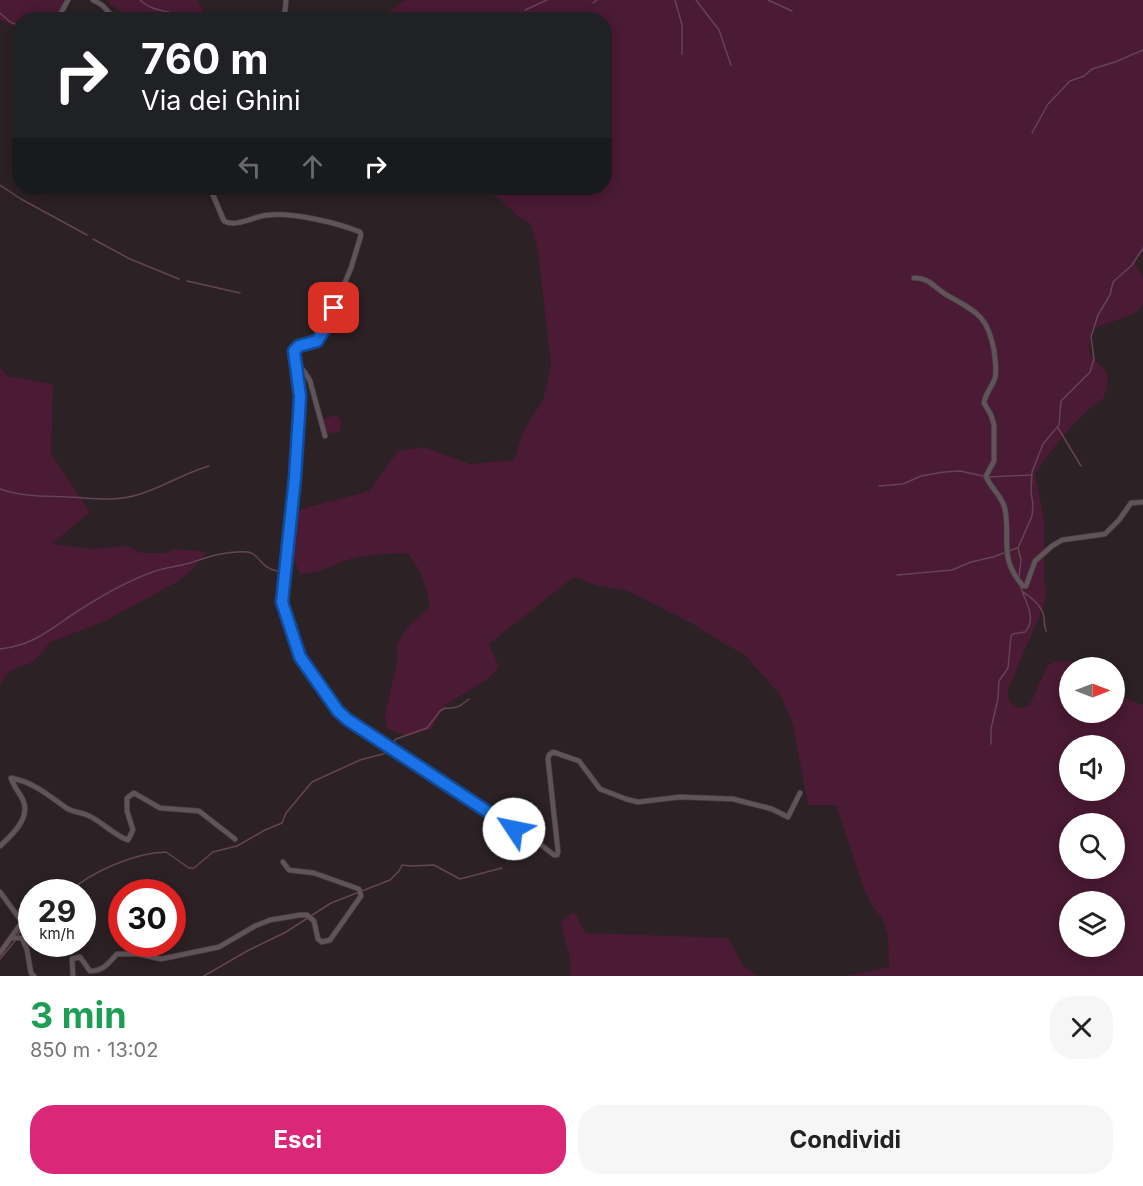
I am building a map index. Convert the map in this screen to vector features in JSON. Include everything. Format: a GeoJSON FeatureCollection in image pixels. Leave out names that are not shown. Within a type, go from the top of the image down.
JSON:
{"type":"FeatureCollection","features":[{"type":"Feature","properties":{"kind":"street"},"geometry":{"type":"LineString","coordinates":[[93,0],[109,12]]}},
{"type":"Feature","properties":{"kind":"street"},"geometry":{"type":"LineString","coordinates":[[213,195],[227,223],[235,224],[266,215],[282,214],[360,232],[361,238],[351,268],[322,336],[317,341],[296,348],[294,355],[300,396],[295,477],[282,602],[296,650],[338,711],[554,855],[557,855],[558,851],[548,759],[553,752],[579,761],[600,789],[638,802],[680,797],[733,799],[772,808],[788,817],[800,793]]}},
{"type":"Feature","properties":{"kind":"street"},"geometry":{"type":"LineString","coordinates":[[914,278],[921,277],[929,280],[941,292],[978,313],[985,322],[991,337],[996,376],[984,403],[992,416],[994,425],[994,461],[986,476],[1001,497],[1005,507],[1007,560],[1013,574],[1023,586],[1026,586],[1035,561],[1052,546],[1062,540],[1105,534],[1131,503],[1143,502]]}},
{"type":"Feature","properties":{"kind":"street"},"geometry":{"type":"LineString","coordinates":[[294,355],[297,363],[307,375],[325,436]]}},
{"type":"Feature","properties":{"kind":"street"},"geometry":{"type":"LineString","coordinates":[[0,846],[20,825],[24,811],[24,801],[14,787],[11,778],[22,780],[51,796],[67,810],[88,815],[128,840],[133,831],[127,811],[127,798],[134,794],[160,808],[199,812],[235,838]]}},
{"type":"Feature","properties":{"kind":"street"},"geometry":{"type":"LineString","coordinates":[[73,976],[72,959],[80,957],[90,970],[99,971],[117,954],[139,954],[161,959],[219,947],[263,923],[300,915],[307,915],[314,921],[318,939],[322,942],[330,940],[361,896],[359,889],[314,873],[289,870],[283,862]]}},
{"type":"Feature","properties":{"kind":"street"},"geometry":{"type":"LineString","coordinates":[[0,892],[1,897],[15,910],[22,922],[0,953]]}},
{"type":"Feature","properties":{"kind":"street"},"geometry":{"type":"LineString","coordinates":[[11,938],[22,938],[27,950],[31,973],[34,976]]}},
{"type":"Feature","properties":{"kind":"shaded area"},"geometry":{"type":"Polygon","coordinates":[[[0,0],[65,0],[57,12],[12,12],[12,26],[0,20],[0,0]]]}},
{"type":"Feature","properties":{"kind":"shaded area"},"geometry":{"type":"Polygon","coordinates":[[[105,0],[198,0],[204,12],[121,12],[105,0]]]}},
{"type":"Feature","properties":{"kind":"shaded area"},"geometry":{"type":"Polygon","coordinates":[[[406,0],[1143,0],[1143,251],[1135,262],[1143,279],[1143,304],[1136,313],[1092,329],[1090,354],[1107,373],[1108,380],[1104,398],[1066,433],[1035,474],[1044,518],[1044,579],[1047,590],[1043,608],[1008,689],[1009,701],[1019,709],[1029,706],[1048,665],[1059,662],[1059,723],[1125,723],[1125,698],[1143,705],[1143,976],[846,976],[889,967],[888,934],[882,918],[872,906],[864,890],[836,805],[808,805],[793,725],[781,696],[744,654],[697,626],[628,591],[596,585],[574,577],[489,644],[499,667],[489,678],[444,706],[431,729],[408,736],[387,729],[385,714],[397,663],[397,643],[410,625],[430,607],[423,578],[408,553],[357,557],[321,570],[300,574],[293,557],[294,511],[369,491],[398,451],[424,447],[470,464],[514,460],[525,428],[543,400],[551,365],[538,251],[531,224],[519,217],[495,195],[612,195],[612,12],[388,12],[406,0]]]}},
{"type":"Feature","properties":{"kind":"shaded area"},"geometry":{"type":"Polygon","coordinates":[[[0,367],[7,376],[53,384],[51,454],[90,512],[52,544],[91,549],[127,546],[141,553],[164,553],[175,549],[207,552],[192,570],[177,582],[107,620],[51,642],[33,662],[11,670],[0,686],[0,367]]]}},
{"type":"Feature","properties":{"kind":"shaded area"},"geometry":{"type":"Polygon","coordinates":[[[337,415],[342,424],[340,425],[341,431],[327,434],[323,419],[337,415]]]}},
{"type":"Feature","properties":{"kind":"shaded area"},"geometry":{"type":"Polygon","coordinates":[[[574,912],[586,933],[728,938],[744,967],[759,976],[570,976],[569,956],[561,922],[574,912]]]}},
{"type":"Feature","properties":{"kind":"waterway"},"geometry":{"type":"LineString","coordinates":[[140,0],[158,10],[168,12]]}},
{"type":"Feature","properties":{"kind":"waterway"},"geometry":{"type":"LineString","coordinates":[[525,10],[547,0]]}},
{"type":"Feature","properties":{"kind":"waterway"},"geometry":{"type":"LineString","coordinates":[[593,3],[597,0]]}},
{"type":"Feature","properties":{"kind":"waterway"},"geometry":{"type":"LineString","coordinates":[[675,0],[682,25],[682,54]]}},
{"type":"Feature","properties":{"kind":"waterway"},"geometry":{"type":"LineString","coordinates":[[696,0],[719,30],[731,65]]}},
{"type":"Feature","properties":{"kind":"waterway"},"geometry":{"type":"LineString","coordinates":[[768,0],[792,11]]}},
{"type":"Feature","properties":{"kind":"waterway"},"geometry":{"type":"LineString","coordinates":[[0,13],[12,23]]}},
{"type":"Feature","properties":{"kind":"waterway"},"geometry":{"type":"LineString","coordinates":[[1032,133],[1048,104],[1070,81],[1084,76],[1092,69],[1143,50]]}},
{"type":"Feature","properties":{"kind":"waterway"},"geometry":{"type":"LineString","coordinates":[[0,185],[12,193]]}},
{"type":"Feature","properties":{"kind":"waterway"},"geometry":{"type":"LineString","coordinates":[[15,195],[87,235]]}},
{"type":"Feature","properties":{"kind":"waterway"},"geometry":{"type":"LineString","coordinates":[[93,239],[130,259],[179,279]]}},
{"type":"Feature","properties":{"kind":"waterway"},"geometry":{"type":"LineString","coordinates":[[1019,577],[1021,560],[1018,548],[1032,516],[1032,472],[1043,444],[1059,425],[1061,401],[1090,372],[1094,359],[1091,337],[1098,315],[1110,295],[1113,282],[1132,265],[1143,248]]}},
{"type":"Feature","properties":{"kind":"waterway"},"geometry":{"type":"LineString","coordinates":[[187,281],[240,293]]}},
{"type":"Feature","properties":{"kind":"waterway"},"geometry":{"type":"LineString","coordinates":[[1058,428],[1081,466]]}},
{"type":"Feature","properties":{"kind":"waterway"},"geometry":{"type":"LineString","coordinates":[[0,489],[34,496],[119,498],[146,492],[209,466]]}},
{"type":"Feature","properties":{"kind":"waterway"},"geometry":{"type":"LineString","coordinates":[[879,486],[903,484],[921,476],[944,472],[960,471],[983,476]]}},
{"type":"Feature","properties":{"kind":"waterway"},"geometry":{"type":"LineString","coordinates":[[988,477],[1031,475]]}},
{"type":"Feature","properties":{"kind":"waterway"},"geometry":{"type":"LineString","coordinates":[[897,575],[952,570],[1017,548]]}},
{"type":"Feature","properties":{"kind":"waterway"},"geometry":{"type":"LineString","coordinates":[[0,649],[24,644],[52,629],[114,589],[159,570],[218,554],[248,552],[255,555],[267,567],[277,571]]}},
{"type":"Feature","properties":{"kind":"waterway"},"geometry":{"type":"LineString","coordinates":[[991,744],[991,729],[998,698],[999,681],[1008,668],[1011,636],[1025,632],[1029,627],[1029,609],[1020,585]]}},
{"type":"Feature","properties":{"kind":"waterway"},"geometry":{"type":"LineString","coordinates":[[1022,591],[1041,609],[1046,631]]}},
{"type":"Feature","properties":{"kind":"waterway"},"geometry":{"type":"LineString","coordinates":[[393,743],[396,739],[427,728],[445,708],[458,706],[469,699]]}},
{"type":"Feature","properties":{"kind":"waterway"},"geometry":{"type":"LineString","coordinates":[[87,879],[114,864],[154,853],[166,852],[189,868],[194,868],[213,852],[237,846],[282,823],[286,813],[312,782],[360,760],[383,754],[389,750]]}},
{"type":"Feature","properties":{"kind":"waterway"},"geometry":{"type":"LineString","coordinates":[[204,976],[286,932],[331,903],[390,880],[402,865],[434,865],[460,879],[502,868]]}},
{"type":"Feature","properties":{"kind":"waterway"},"geometry":{"type":"LineString","coordinates":[[0,959],[15,941]]}},
{"type":"Feature","properties":{"kind":"route"},"geometry":{"type":"LineString","coordinates":[[334,308],[322,336],[311,344],[299,346],[294,351],[300,396],[299,415],[295,477],[281,596],[296,650],[338,711],[348,720],[514,829]]}}]}
